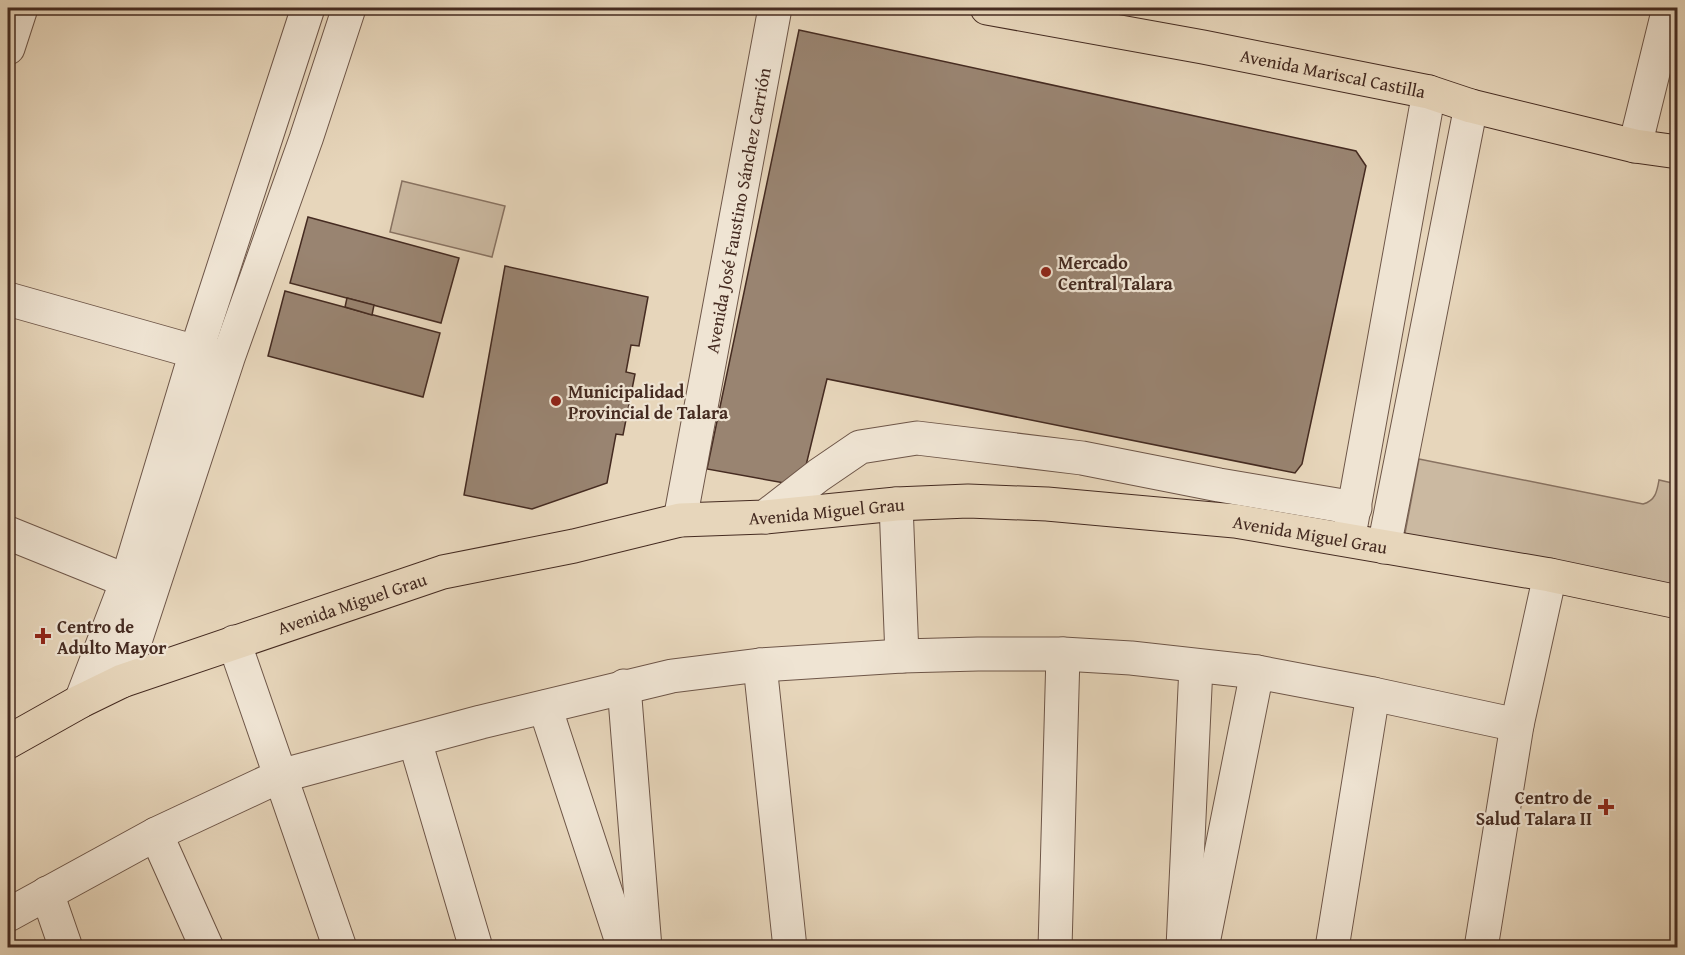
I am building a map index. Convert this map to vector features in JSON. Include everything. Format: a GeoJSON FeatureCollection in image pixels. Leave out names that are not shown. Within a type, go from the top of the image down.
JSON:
{"type":"FeatureCollection","features":[{"type":"Feature","properties":{"kind":"main road","name":"Avenida Mariscal Castilla"},"geometry":{"type":"LineString","coordinates":[[987,8],[1203,47],[1429,92],[1471,106],[1635,146],[1677,153]]}},
{"type":"Feature","properties":{"kind":"main road","name":"Avenida Miguel Grau"},"geometry":{"type":"LineString","coordinates":[[8,742],[122,681],[443,572],[574,546],[680,520],[765,517],[896,504],[968,501],[1102,509],[1235,521],[1550,575],[1677,602]]}},
{"type":"Feature","properties":{"kind":"street"},"geometry":{"type":"LineString","coordinates":[[8,48],[21,8]]}},
{"type":"Feature","properties":{"kind":"street"},"geometry":{"type":"LineString","coordinates":[[81,701],[127,582],[196,352],[308,8]]}},
{"type":"Feature","properties":{"kind":"street"},"geometry":{"type":"LineString","coordinates":[[122,681],[228,358],[306,139],[349,8]]}},
{"type":"Feature","properties":{"kind":"street","name":"Avenida José Faustino Sánchez Carrión"},"geometry":{"type":"LineString","coordinates":[[680,520],[775,8]]}},
{"type":"Feature","properties":{"kind":"street"},"geometry":{"type":"LineString","coordinates":[[1635,146],[1668,8]]}},
{"type":"Feature","properties":{"kind":"street"},"geometry":{"type":"LineString","coordinates":[[1348,541],[1429,92]]}},
{"type":"Feature","properties":{"kind":"street"},"geometry":{"type":"LineString","coordinates":[[1384,547],[1471,106]]}},
{"type":"Feature","properties":{"kind":"street"},"geometry":{"type":"LineString","coordinates":[[8,299],[196,352],[228,358]]}},
{"type":"Feature","properties":{"kind":"street"},"geometry":{"type":"LineString","coordinates":[[765,517],[860,447],[917,438],[1082,458],[1219,485],[1355,508]]}},
{"type":"Feature","properties":{"kind":"street"},"geometry":{"type":"LineString","coordinates":[[896,504],[902,656]]}},
{"type":"Feature","properties":{"kind":"street"},"geometry":{"type":"LineString","coordinates":[[8,533],[127,582]]}},
{"type":"Feature","properties":{"kind":"street"},"geometry":{"type":"LineString","coordinates":[[1481,948],[1517,725],[1550,575]]}},
{"type":"Feature","properties":{"kind":"street"},"geometry":{"type":"LineString","coordinates":[[234,642],[340,948]]}},
{"type":"Feature","properties":{"kind":"street"},"geometry":{"type":"LineString","coordinates":[[1055,948],[1063,654]]}},
{"type":"Feature","properties":{"kind":"street"},"geometry":{"type":"LineString","coordinates":[[8,915],[156,834],[280,776],[624,686],[672,676],[760,666],[902,656],[1063,654],[1131,658],[1257,672],[1517,725]]}},
{"type":"Feature","properties":{"kind":"street"},"geometry":{"type":"LineString","coordinates":[[760,666],[790,948]]}},
{"type":"Feature","properties":{"kind":"street"},"geometry":{"type":"LineString","coordinates":[[1183,948],[1196,666]]}},
{"type":"Feature","properties":{"kind":"street"},"geometry":{"type":"LineString","coordinates":[[1202,948],[1257,672]]}},
{"type":"Feature","properties":{"kind":"street"},"geometry":{"type":"LineString","coordinates":[[624,686],[645,948]]}},
{"type":"Feature","properties":{"kind":"street"},"geometry":{"type":"LineString","coordinates":[[1332,948],[1373,694]]}},
{"type":"Feature","properties":{"kind":"street"},"geometry":{"type":"LineString","coordinates":[[545,707],[624,948]]}},
{"type":"Feature","properties":{"kind":"street"},"geometry":{"type":"LineString","coordinates":[[415,741],[476,948]]}},
{"type":"Feature","properties":{"kind":"street"},"geometry":{"type":"LineString","coordinates":[[156,834],[207,948]]}},
{"type":"Feature","properties":{"kind":"street"},"geometry":{"type":"LineString","coordinates":[[594,855],[637,844]]}},
{"type":"Feature","properties":{"kind":"street"},"geometry":{"type":"LineString","coordinates":[[47,893],[66,948]]}},
{"type":"Feature","properties":{"kind":"shaded area"},"geometry":{"type":"Polygon","coordinates":[[[402,181],[505,206],[492,257],[390,232],[402,181]]]}},
{"type":"Feature","properties":{"kind":"shaded area"},"geometry":{"type":"Polygon","coordinates":[[[1419,459],[1643,504],[1655,495],[1659,480],[1677,484],[1677,610],[1402,549],[1419,459]]]}},
{"type":"Feature","properties":{"kind":"building","name":"Mercado Central Talara"},"geometry":{"type":"Polygon","coordinates":[[[799,30],[1356,151],[1366,166],[1302,464],[1295,473],[827,379],[801,486],[707,469],[799,30]]]}},
{"type":"Feature","properties":{"kind":"building"},"geometry":{"type":"Polygon","coordinates":[[[308,217],[459,258],[441,323],[290,283],[308,217]]]}},
{"type":"Feature","properties":{"kind":"building","name":"Municipalidad Provincial de Talara"},"geometry":{"type":"Polygon","coordinates":[[[505,266],[648,297],[639,346],[631,345],[626,372],[635,374],[623,435],[616,434],[607,483],[532,509],[464,495],[505,266]]]}},
{"type":"Feature","properties":{"kind":"building"},"geometry":{"type":"Polygon","coordinates":[[[285,291],[440,333],[423,397],[268,356],[285,291]]]}},
{"type":"Feature","properties":{"kind":"building"},"geometry":{"type":"Polygon","coordinates":[[[347,298],[374,305],[372,315],[345,307],[347,298]]]}},
{"type":"Feature","properties":{"kind":"place","name":"Mercado Central Talara"},"geometry":{"type":"Point","coordinates":[1046,272]}},
{"type":"Feature","properties":{"kind":"place","name":"Municipalidad Provincial de Talara"},"geometry":{"type":"Point","coordinates":[556,401]}},
{"type":"Feature","properties":{"kind":"place","name":"Centro de Adulto Mayor"},"geometry":{"type":"Point","coordinates":[43,636]}},
{"type":"Feature","properties":{"kind":"place","name":"Centro de Salud Talara II"},"geometry":{"type":"Point","coordinates":[1606,807]}}]}
